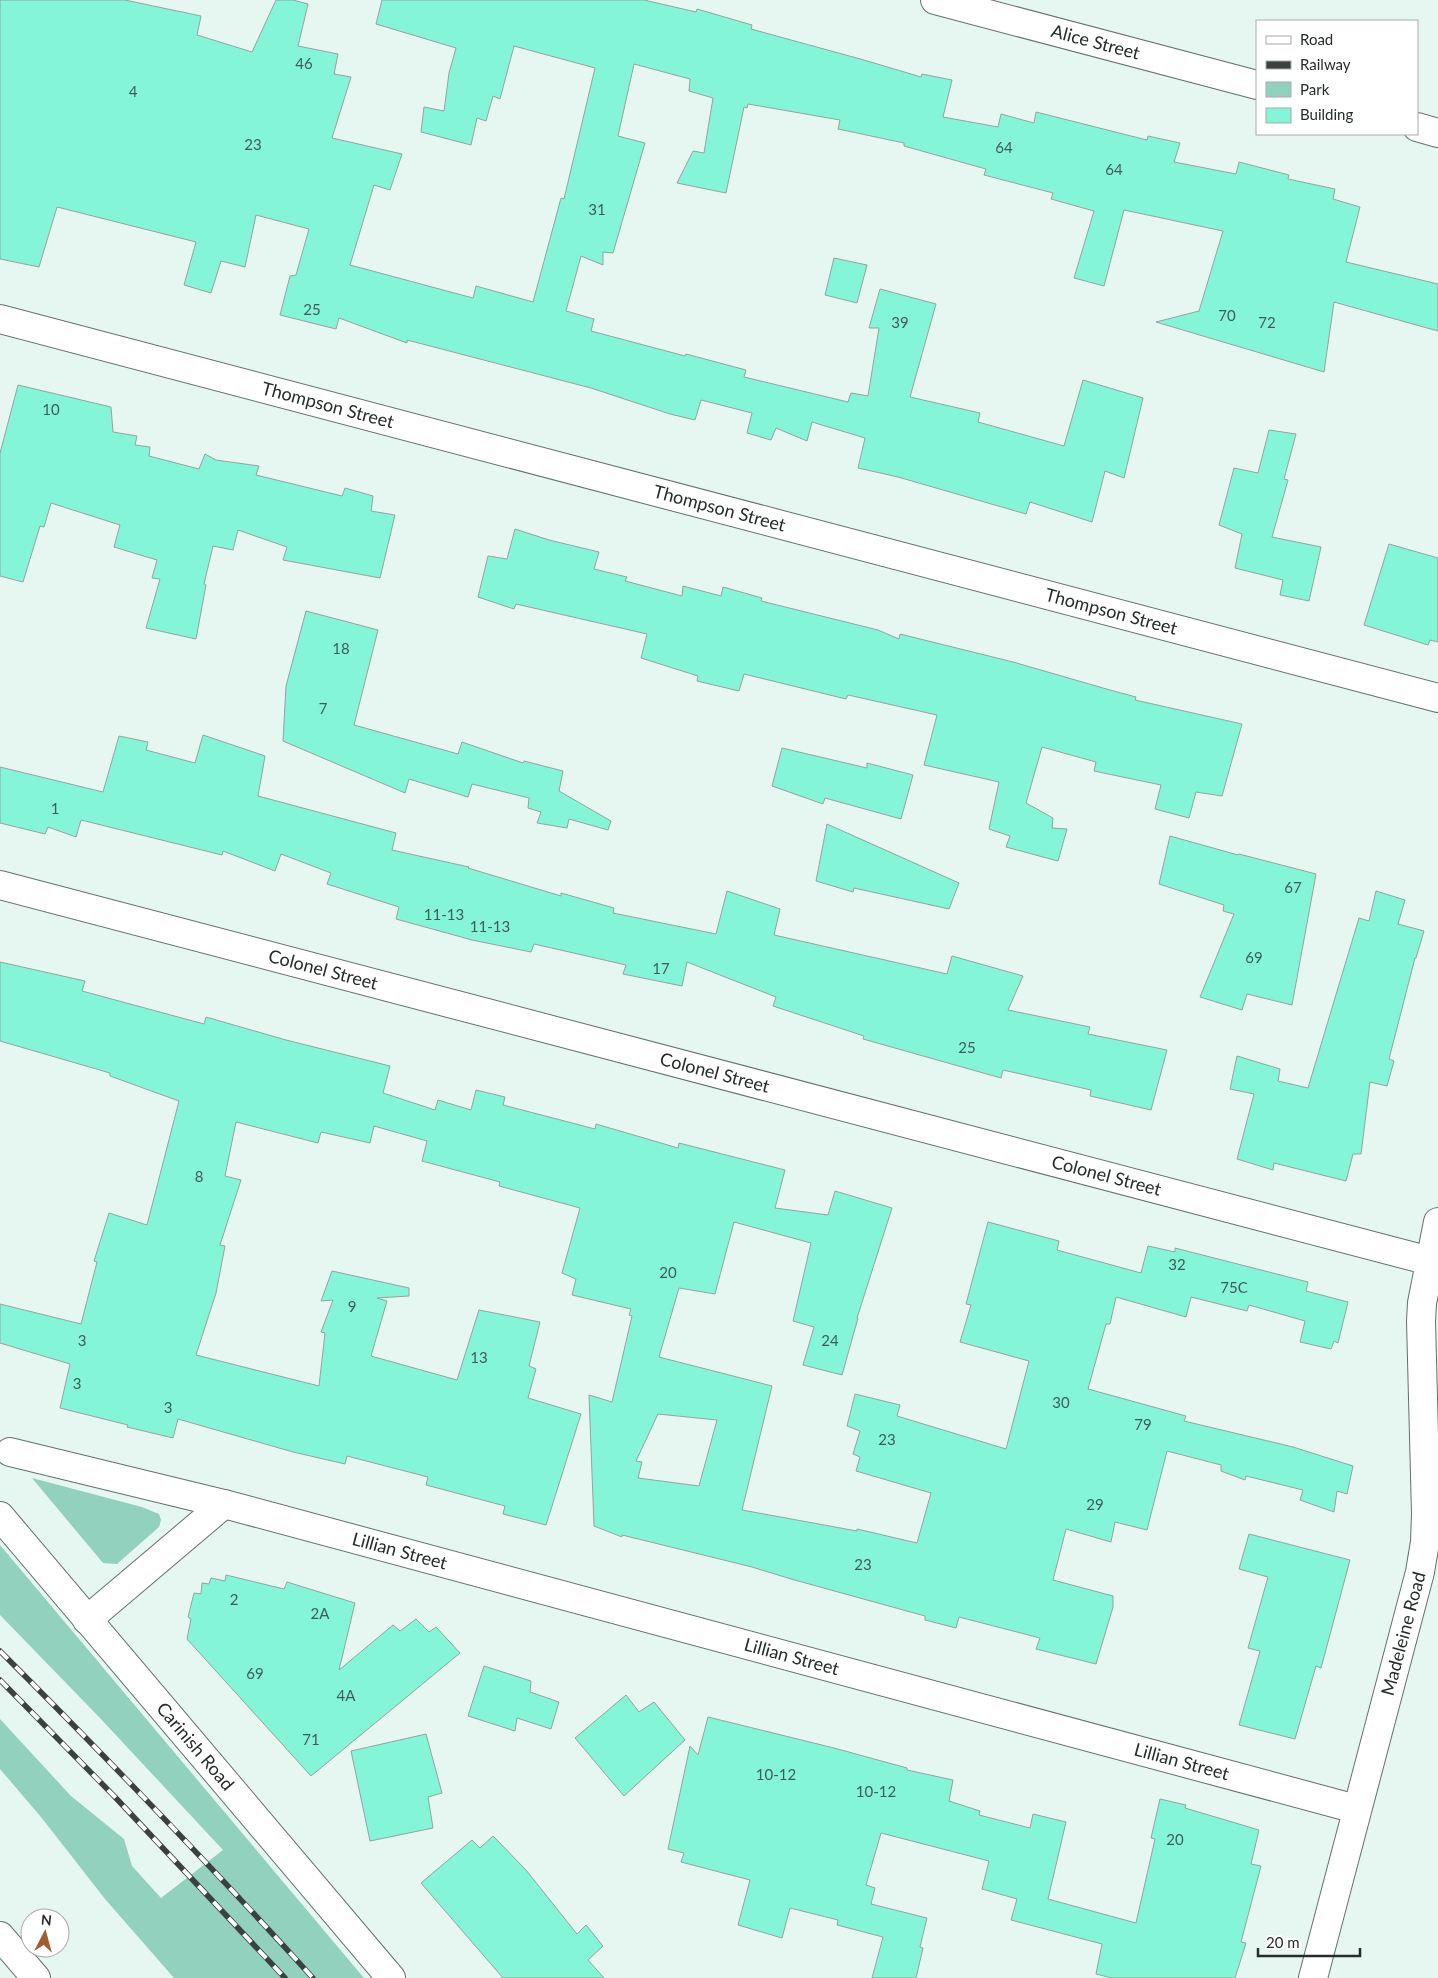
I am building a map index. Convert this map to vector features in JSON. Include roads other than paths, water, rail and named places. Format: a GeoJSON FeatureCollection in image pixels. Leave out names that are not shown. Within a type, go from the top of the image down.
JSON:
{"type":"FeatureCollection","features":[{"type":"Feature","properties":{"kind":"street","name":"Alice Street"},"geometry":{"type":"LineString","coordinates":[[935,0],[1256,85]]}},
{"type":"Feature","properties":{"kind":"street"},"geometry":{"type":"LineString","coordinates":[[1418,127],[1438,133]]}},
{"type":"Feature","properties":{"kind":"street","name":"Thompson Street"},"geometry":{"type":"LineString","coordinates":[[0,319],[1438,698]]}},
{"type":"Feature","properties":{"kind":"street","name":"Colonel Street"},"geometry":{"type":"LineString","coordinates":[[0,885],[1430,1261]]}},
{"type":"Feature","properties":{"kind":"street","name":"Madeleine Road"},"geometry":{"type":"LineString","coordinates":[[1313,1978],[1420,1572],[1425,1542],[1430,1341],[1422,1303],[1438,1222]]}},
{"type":"Feature","properties":{"kind":"street","name":"Lillian Street"},"geometry":{"type":"LineString","coordinates":[[10,1452],[224,1504],[1356,1810]]}},
{"type":"Feature","properties":{"kind":"street"},"geometry":{"type":"LineString","coordinates":[[87,1620],[224,1504]]}},
{"type":"Feature","properties":{"kind":"street","name":"Carinish Road"},"geometry":{"type":"LineString","coordinates":[[0,1516],[391,1978]]}},
{"type":"Feature","properties":{"kind":"street"},"geometry":{"type":"LineString","coordinates":[[0,1936],[36,1978]]}},
{"type":"Feature","properties":{"kind":"railway"},"geometry":{"type":"LineString","coordinates":[[0,1651],[80,1731],[313,1978]]}},
{"type":"Feature","properties":{"kind":"railway"},"geometry":{"type":"LineString","coordinates":[[0,1680],[114,1796],[285,1978]]}}]}
